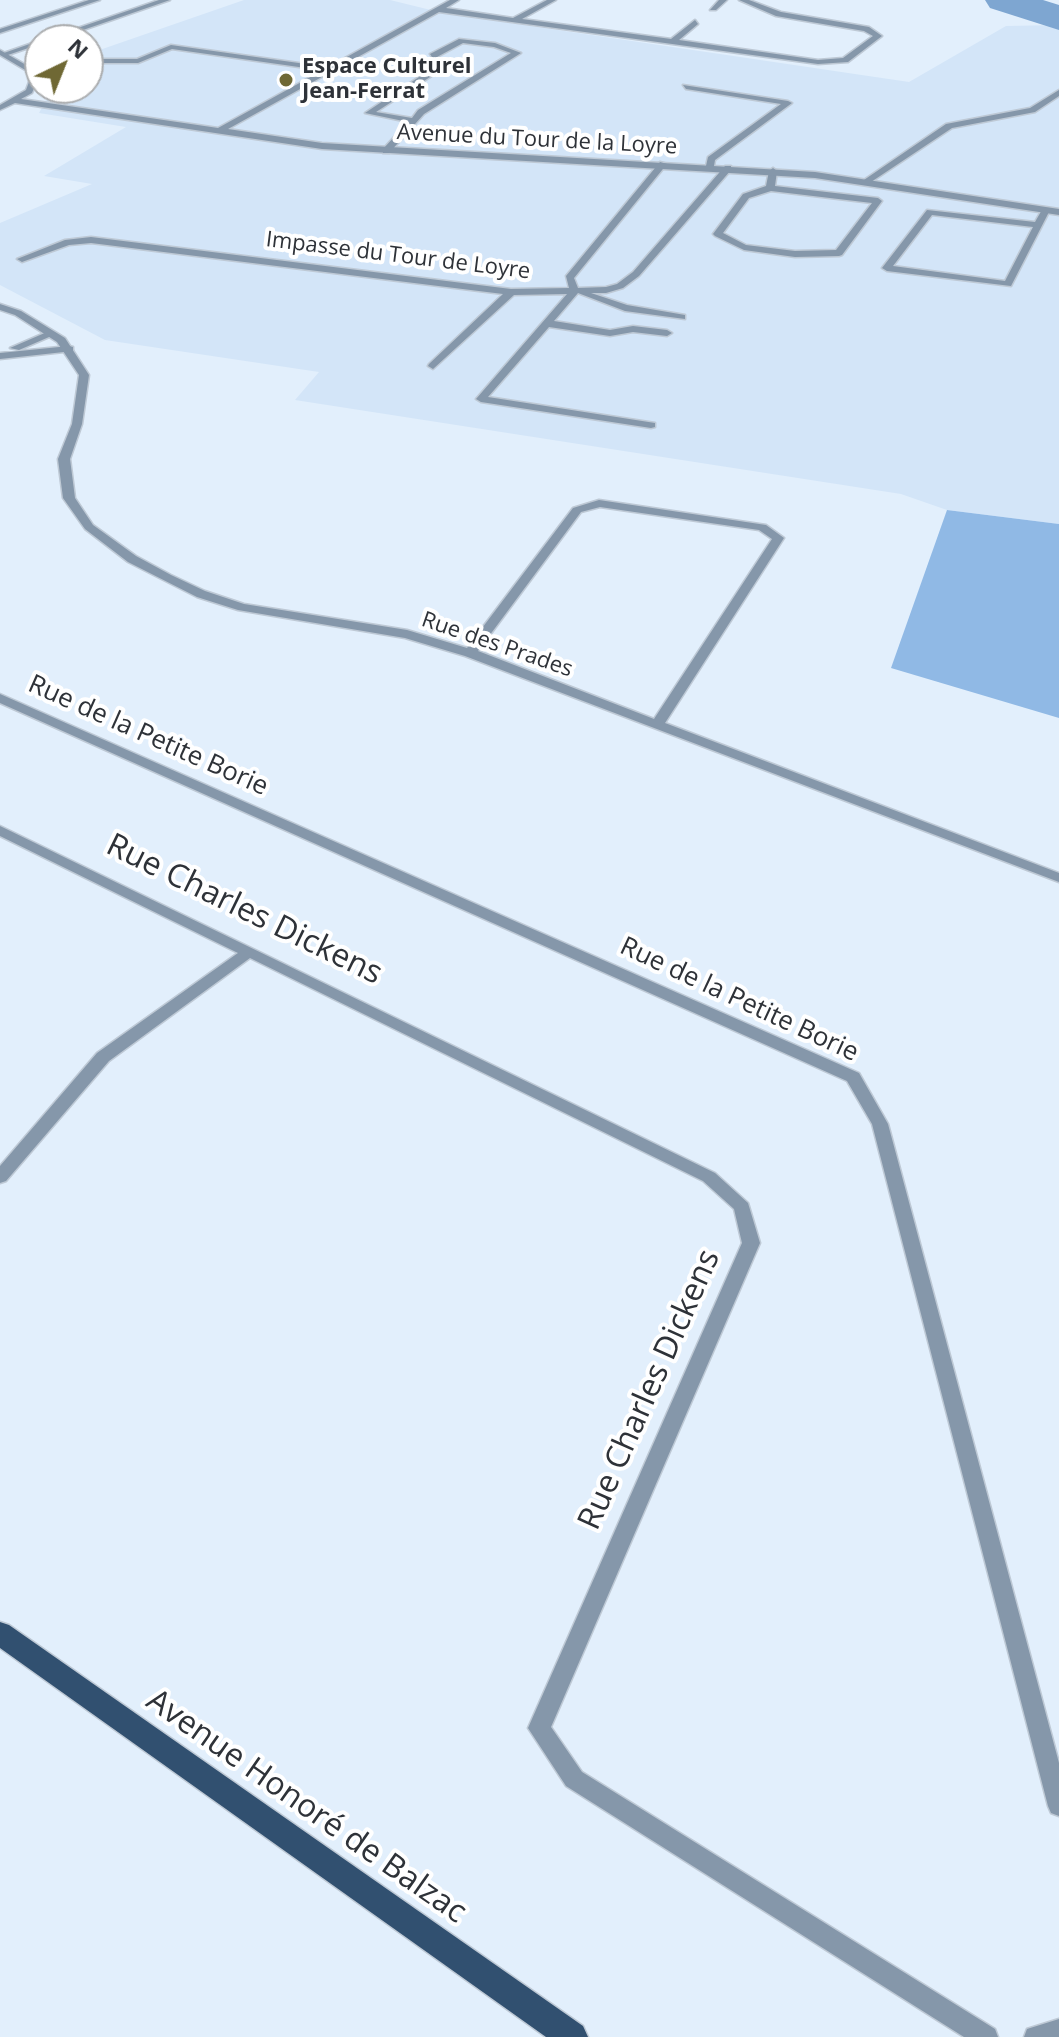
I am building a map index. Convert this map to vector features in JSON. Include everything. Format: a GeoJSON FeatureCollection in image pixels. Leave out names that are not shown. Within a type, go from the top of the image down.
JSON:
{"type":"FeatureCollection","features":[{"type":"Feature","properties":{"kind":"main road","name":"Avenue Honoré de Balzac"},"geometry":{"type":"LineString","coordinates":[[0,1633],[572,2037]]}},
{"type":"Feature","properties":{"kind":"street"},"geometry":{"type":"LineString","coordinates":[[0,31],[96,0]]}},
{"type":"Feature","properties":{"kind":"street"},"geometry":{"type":"LineString","coordinates":[[95,24],[166,0]]}},
{"type":"Feature","properties":{"kind":"street"},"geometry":{"type":"LineString","coordinates":[[217,132],[455,0]]}},
{"type":"Feature","properties":{"kind":"street"},"geometry":{"type":"LineString","coordinates":[[514,20],[552,0]]}},
{"type":"Feature","properties":{"kind":"street"},"geometry":{"type":"LineString","coordinates":[[713,8],[723,0]]}},
{"type":"Feature","properties":{"kind":"street"},"geometry":{"type":"LineString","coordinates":[[436,9],[835,62],[845,60],[878,36],[866,29],[779,14],[743,0]]}},
{"type":"Feature","properties":{"kind":"street"},"geometry":{"type":"LineString","coordinates":[[673,42],[695,22]]}},
{"type":"Feature","properties":{"kind":"street"},"geometry":{"type":"LineString","coordinates":[[386,151],[421,112],[517,53],[495,45],[462,41],[433,56],[441,66],[369,113],[412,120]]}},
{"type":"Feature","properties":{"kind":"street"},"geometry":{"type":"LineString","coordinates":[[2,53],[24,47]]}},
{"type":"Feature","properties":{"kind":"street"},"geometry":{"type":"LineString","coordinates":[[104,61],[138,61],[171,47],[327,69]]}},
{"type":"Feature","properties":{"kind":"street"},"geometry":{"type":"LineString","coordinates":[[2,53],[24,65]]}},
{"type":"Feature","properties":{"kind":"street"},"geometry":{"type":"LineString","coordinates":[[686,87],[788,103],[711,159],[710,166]]}},
{"type":"Feature","properties":{"kind":"street"},"geometry":{"type":"LineString","coordinates":[[865,182],[949,126],[1032,110],[1059,92]]}},
{"type":"Feature","properties":{"kind":"street"},"geometry":{"type":"LineString","coordinates":[[0,108],[24,94]]}},
{"type":"Feature","properties":{"kind":"street","name":"Avenue du Tour de la Loyre"},"geometry":{"type":"LineString","coordinates":[[14,100],[217,132],[386,151],[773,171],[1059,212]]}},
{"type":"Feature","properties":{"kind":"street"},"geometry":{"type":"LineString","coordinates":[[663,164],[569,278],[575,291],[625,308],[682,317]]}},
{"type":"Feature","properties":{"kind":"street","name":"Impasse du Tour de Loyre"},"geometry":{"type":"LineString","coordinates":[[22,259],[68,242],[91,240],[216,257],[235,255],[511,292],[575,291],[620,286],[636,274],[728,168]]}},
{"type":"Feature","properties":{"kind":"street"},"geometry":{"type":"LineString","coordinates":[[770,188],[773,171]]}},
{"type":"Feature","properties":{"kind":"street"},"geometry":{"type":"LineString","coordinates":[[770,188],[878,201],[839,253],[795,254],[744,247],[718,234],[746,196],[770,188]]}},
{"type":"Feature","properties":{"kind":"street"},"geometry":{"type":"LineString","coordinates":[[1038,225],[930,212],[887,268],[1008,284],[1046,210]]}},
{"type":"Feature","properties":{"kind":"street"},"geometry":{"type":"LineString","coordinates":[[575,291],[481,399],[651,425]]}},
{"type":"Feature","properties":{"kind":"street"},"geometry":{"type":"LineString","coordinates":[[433,366],[511,292]]}},
{"type":"Feature","properties":{"kind":"street","name":"Rue des Prades"},"geometry":{"type":"LineString","coordinates":[[0,307],[51,334],[69,349],[84,375],[77,424],[64,459],[69,498],[89,527],[132,559],[201,594],[242,607],[407,634],[470,653],[1059,878]]}},
{"type":"Feature","properties":{"kind":"street"},"geometry":{"type":"LineString","coordinates":[[546,323],[610,333],[633,329],[667,333]]}},
{"type":"Feature","properties":{"kind":"street"},"geometry":{"type":"LineString","coordinates":[[0,354],[51,334]]}},
{"type":"Feature","properties":{"kind":"street"},"geometry":{"type":"LineString","coordinates":[[0,354],[69,349]]}},
{"type":"Feature","properties":{"kind":"street"},"geometry":{"type":"LineString","coordinates":[[470,653],[577,510],[599,503],[762,527],[778,538],[657,725]]}},
{"type":"Feature","properties":{"kind":"street","name":"Rue de la Petite Borie"},"geometry":{"type":"LineString","coordinates":[[0,698],[853,1077],[880,1124],[1059,1806]]}},
{"type":"Feature","properties":{"kind":"street","name":"Rue Charles Dickens"},"geometry":{"type":"LineString","coordinates":[[0,830],[709,1177],[742,1207],[751,1243],[539,1728],[574,1779],[986,2037]]}},
{"type":"Feature","properties":{"kind":"street"},"geometry":{"type":"LineString","coordinates":[[0,1177],[103,1057],[250,951]]}},
{"type":"Feature","properties":{"kind":"street"},"geometry":{"type":"LineString","coordinates":[[1036,2037],[1059,2031]]}},
{"type":"Feature","properties":{"kind":"shaded area"},"geometry":{"type":"Polygon","coordinates":[[[244,0],[390,0],[443,13],[909,82],[1006,26],[1059,25],[1059,524],[947,510],[901,494],[295,400],[319,372],[105,340],[0,285],[0,223],[92,184],[44,176],[126,127],[39,113],[44,104],[104,104],[104,48],[244,0]]]}},
{"type":"Feature","properties":{"kind":"shaded area"},"geometry":{"type":"Polygon","coordinates":[[[947,510],[1059,524],[1059,718],[891,668],[947,510]]]}},
{"type":"Feature","properties":{"kind":"waterway"},"geometry":{"type":"LineString","coordinates":[[1004,0],[1059,18]]}},
{"type":"Feature","properties":{"kind":"place","name":"Espace Culturel Jean-Ferrat"},"geometry":{"type":"Point","coordinates":[286,80]}}]}
